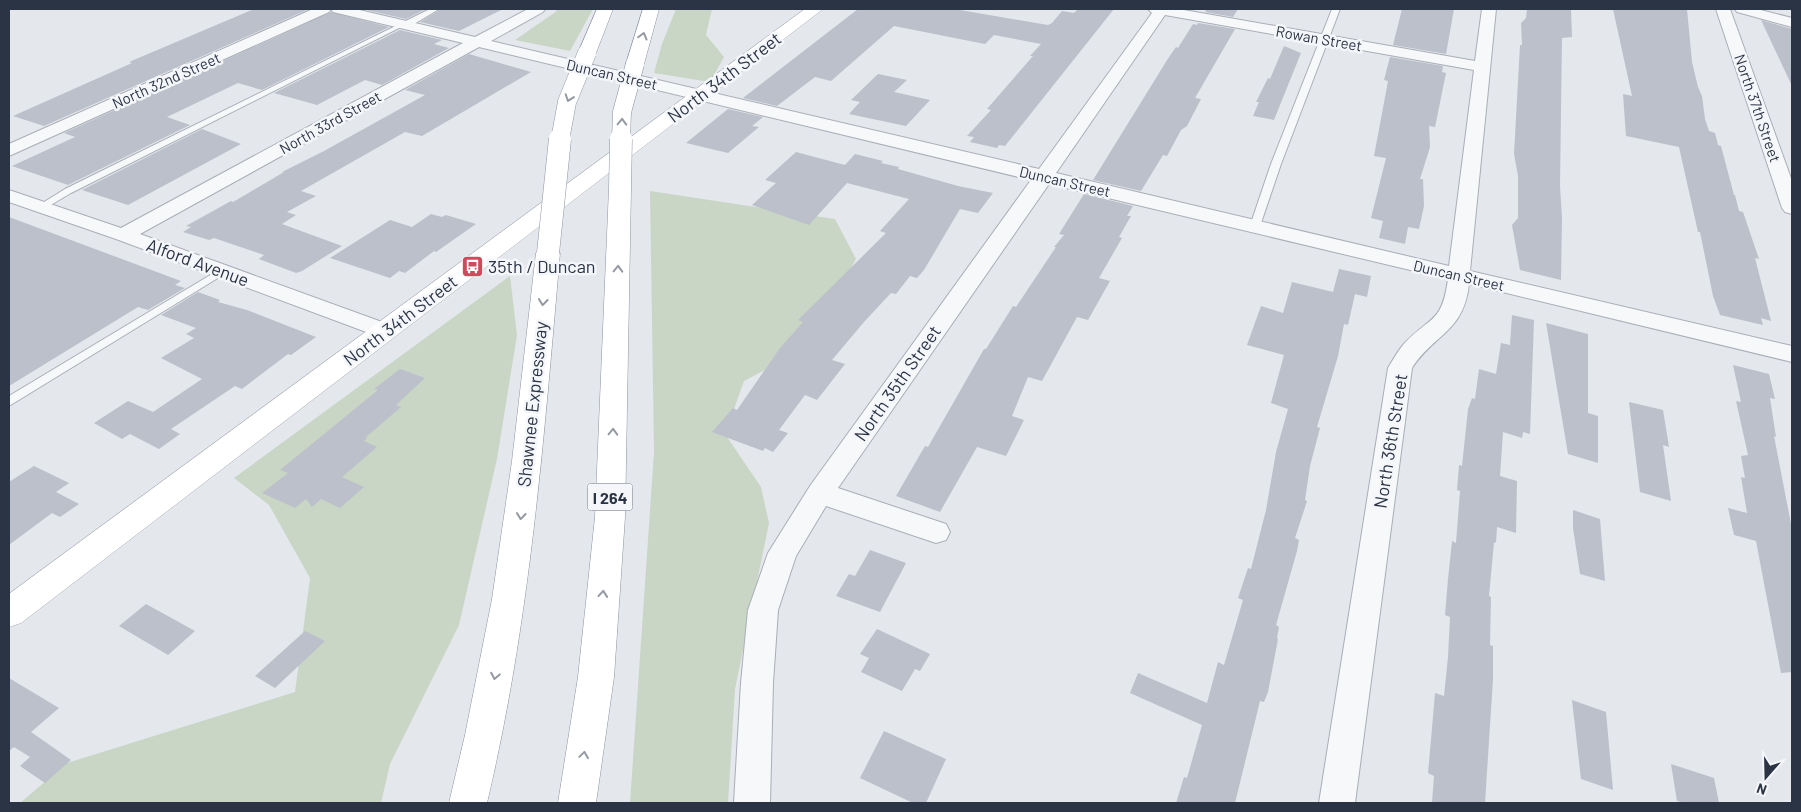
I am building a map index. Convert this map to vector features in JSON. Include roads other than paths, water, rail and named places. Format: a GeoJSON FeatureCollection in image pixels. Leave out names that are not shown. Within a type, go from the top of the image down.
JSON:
{"type":"FeatureCollection","features":[{"type":"Feature","properties":{"kind":"main road","name":"Shawnee Expressway"},"geometry":{"type":"LineString","coordinates":[[468,803],[502,642],[518,539],[561,133],[567,102],[605,9]]}},
{"type":"Feature","properties":{"kind":"main road","name":"I 264"},"geometry":{"type":"LineString","coordinates":[[577,803],[596,677],[610,517],[622,112],[651,9]]}},
{"type":"Feature","properties":{"kind":"main road","name":"North 34th Street"},"geometry":{"type":"LineString","coordinates":[[9,613],[815,9]]}},
{"type":"Feature","properties":{"kind":"street","name":"North 32nd Street"},"geometry":{"type":"LineString","coordinates":[[9,150],[324,9]]}},
{"type":"Feature","properties":{"kind":"street","name":"Duncan Street"},"geometry":{"type":"LineString","coordinates":[[338,9],[1792,354]]}},
{"type":"Feature","properties":{"kind":"street","name":"North 33rd Street"},"geometry":{"type":"LineString","coordinates":[[123,234],[538,9]]}},
{"type":"Feature","properties":{"kind":"street","name":"Rowan Street"},"geometry":{"type":"LineString","coordinates":[[1159,9],[1482,67]]}},
{"type":"Feature","properties":{"kind":"street","name":"North 35th Street"},"geometry":{"type":"LineString","coordinates":[[752,803],[757,683],[763,610],[782,553],[820,493],[1159,9]]}},
{"type":"Feature","properties":{"kind":"street","name":"North 36th Street"},"geometry":{"type":"LineString","coordinates":[[1338,803],[1400,368],[1412,350],[1444,323],[1456,300],[1489,9]]}},
{"type":"Feature","properties":{"kind":"street","name":"North 37th Street"},"geometry":{"type":"LineString","coordinates":[[1723,9],[1792,208]]}},
{"type":"Feature","properties":{"kind":"street"},"geometry":{"type":"LineString","coordinates":[[1742,9],[1792,23]]}},
{"type":"Feature","properties":{"kind":"street","name":"Alford Avenue"},"geometry":{"type":"LineString","coordinates":[[9,196],[123,234],[385,331]]}},
{"type":"Feature","properties":{"kind":"street"},"geometry":{"type":"LineString","coordinates":[[820,493],[936,532]]}},
{"type":"Feature","properties":{"kind":"lane"},"geometry":{"type":"LineString","coordinates":[[41,207],[77,187],[435,9]]}},
{"type":"Feature","properties":{"kind":"lane"},"geometry":{"type":"LineString","coordinates":[[1254,226],[1336,9]]}},
{"type":"Feature","properties":{"kind":"lane"},"geometry":{"type":"LineString","coordinates":[[9,402],[222,271]]}},
{"type":"Feature","properties":{"kind":"place","name":"35th / Duncan"},"geometry":{"type":"Point","coordinates":[472,266]}}]}
